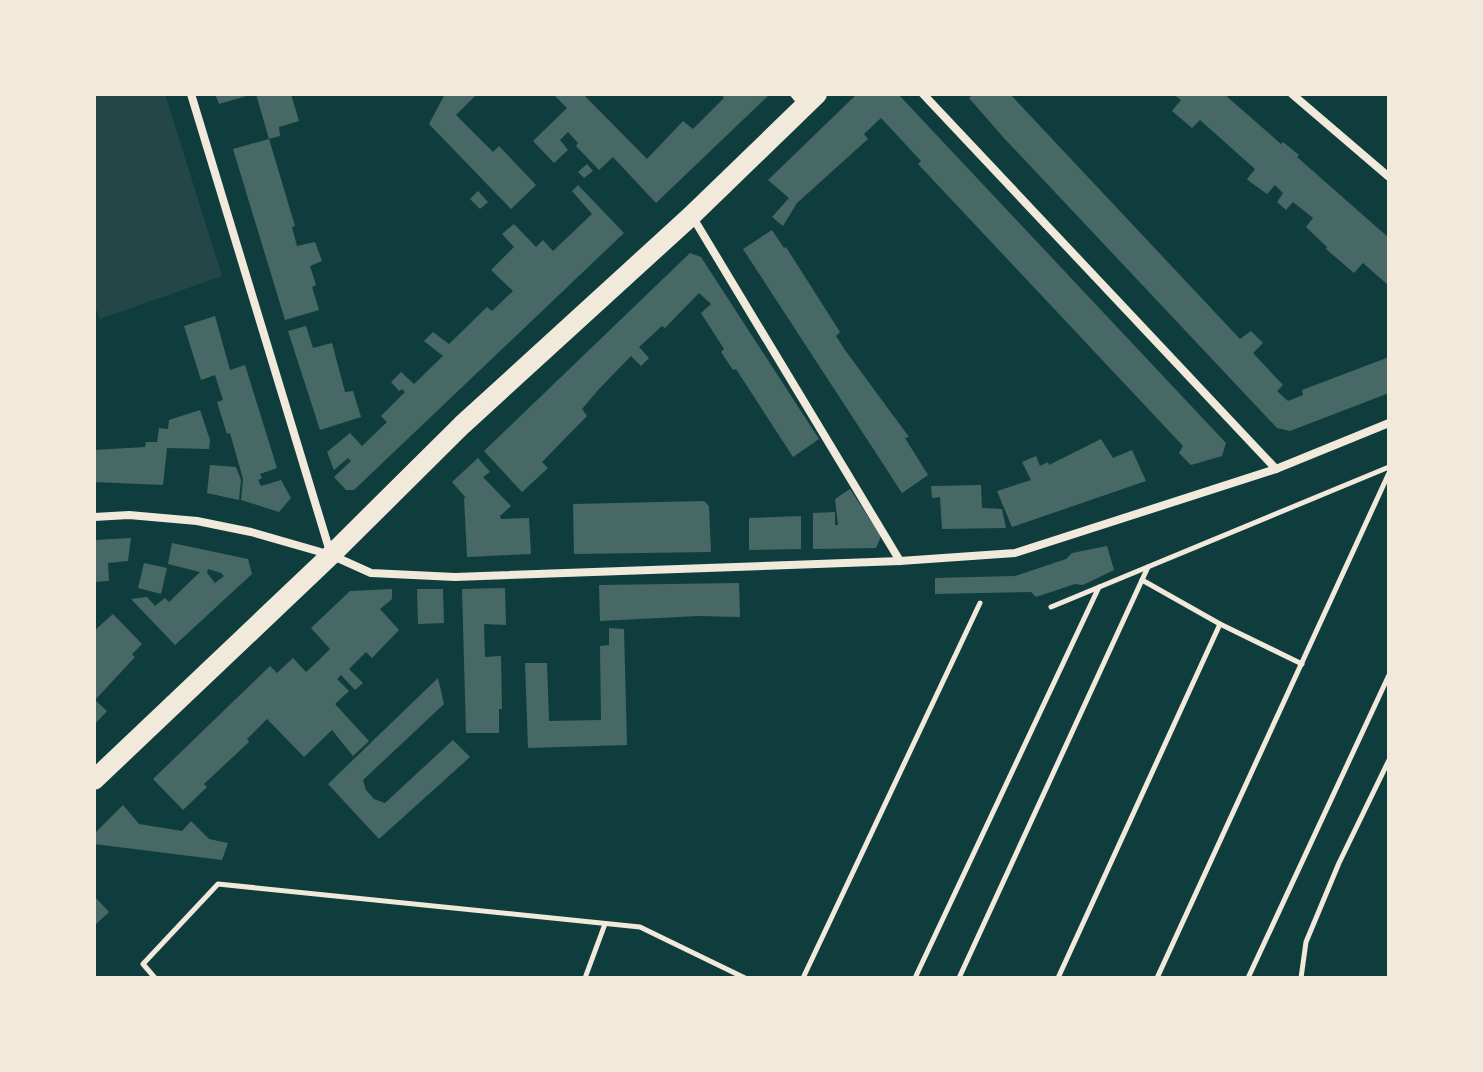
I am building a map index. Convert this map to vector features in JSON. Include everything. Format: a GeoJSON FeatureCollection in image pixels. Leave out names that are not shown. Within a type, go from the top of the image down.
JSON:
{"type":"FeatureCollection","features":[{"type":"Feature","properties":{"kind":"main road"},"geometry":{"type":"LineString","coordinates":[[94,780],[331,555],[462,425],[691,216],[805,98]]}},
{"type":"Feature","properties":{"kind":"street"},"geometry":{"type":"LineString","coordinates":[[191,94],[331,555]]}},
{"type":"Feature","properties":{"kind":"street"},"geometry":{"type":"LineString","coordinates":[[923,94],[1276,469]]}},
{"type":"Feature","properties":{"kind":"street"},"geometry":{"type":"LineString","coordinates":[[1292,94],[1389,177]]}},
{"type":"Feature","properties":{"kind":"street"},"geometry":{"type":"LineString","coordinates":[[691,216],[900,561]]}},
{"type":"Feature","properties":{"kind":"street"},"geometry":{"type":"LineString","coordinates":[[94,517],[129,515],[197,521],[251,532],[331,555],[371,573],[455,577],[900,561],[1015,553],[1276,469],[1389,423]]}},
{"type":"Feature","properties":{"kind":"path"},"geometry":{"type":"LineString","coordinates":[[1051,607],[1389,470]]}},
{"type":"Feature","properties":{"kind":"path"},"geometry":{"type":"LineString","coordinates":[[1157,978],[1389,470]]}},
{"type":"Feature","properties":{"kind":"path"},"geometry":{"type":"LineString","coordinates":[[959,978],[1148,567]]}},
{"type":"Feature","properties":{"kind":"path"},"geometry":{"type":"LineString","coordinates":[[1142,580],[1220,624],[1302,664]]}},
{"type":"Feature","properties":{"kind":"path"},"geometry":{"type":"LineString","coordinates":[[915,978],[1099,587]]}},
{"type":"Feature","properties":{"kind":"path"},"geometry":{"type":"LineString","coordinates":[[803,978],[980,603]]}},
{"type":"Feature","properties":{"kind":"path"},"geometry":{"type":"LineString","coordinates":[[1058,978],[1220,624]]}},
{"type":"Feature","properties":{"kind":"path"},"geometry":{"type":"LineString","coordinates":[[1248,978],[1389,675]]}},
{"type":"Feature","properties":{"kind":"path"},"geometry":{"type":"LineString","coordinates":[[1301,978],[1306,942],[1339,863],[1389,760]]}},
{"type":"Feature","properties":{"kind":"path"},"geometry":{"type":"LineString","coordinates":[[155,978],[143,964],[218,884],[640,927],[745,978]]}},
{"type":"Feature","properties":{"kind":"path"},"geometry":{"type":"LineString","coordinates":[[585,978],[605,924]]}},
{"type":"Feature","properties":{"kind":"shaded area"},"geometry":{"type":"Polygon","coordinates":[[[94,94],[165,94],[222,276],[100,319],[94,304],[94,94]]]}},
{"type":"Feature","properties":{"kind":"building"},"geometry":{"type":"Polygon","coordinates":[[[215,94],[250,94],[250,95],[219,104],[215,94]]]}},
{"type":"Feature","properties":{"kind":"building"},"geometry":{"type":"Polygon","coordinates":[[[256,94],[291,94],[299,121],[279,127],[280,136],[269,139],[256,94]]]}},
{"type":"Feature","properties":{"kind":"building"},"geometry":{"type":"Polygon","coordinates":[[[445,94],[476,95],[456,115],[493,152],[499,146],[536,185],[511,209],[429,124],[445,94]]]}},
{"type":"Feature","properties":{"kind":"building"},"geometry":{"type":"Polygon","coordinates":[[[553,94],[583,94],[647,159],[683,121],[693,129],[724,98],[721,94],[770,94],[656,203],[613,157],[599,170],[576,146],[578,143],[568,132],[560,140],[568,150],[554,163],[533,141],[567,108],[553,94]]]}},
{"type":"Feature","properties":{"kind":"building"},"geometry":{"type":"Polygon","coordinates":[[[857,94],[898,94],[1226,443],[1222,456],[1191,465],[1179,453],[1183,446],[918,164],[921,161],[881,118],[864,134],[868,139],[797,203],[783,226],[772,217],[789,198],[768,180],[857,94]]]}},
{"type":"Feature","properties":{"kind":"building"},"geometry":{"type":"Polygon","coordinates":[[[973,94],[1010,94],[1240,339],[1251,331],[1263,343],[1253,353],[1283,385],[1277,391],[1288,401],[1303,395],[1302,390],[1389,357],[1389,393],[1290,431],[1277,428],[1003,137],[969,98],[973,94]]]}},
{"type":"Feature","properties":{"kind":"building"},"geometry":{"type":"Polygon","coordinates":[[[1173,94],[1224,94],[1281,144],[1283,142],[1299,155],[1297,157],[1389,238],[1389,286],[1363,263],[1354,273],[1326,249],[1306,227],[1313,218],[1293,202],[1286,210],[1277,202],[1283,193],[1275,185],[1267,194],[1249,181],[1247,179],[1255,169],[1200,120],[1192,128],[1172,111],[1181,100],[1173,94]]]}},
{"type":"Feature","properties":{"kind":"building"},"geometry":{"type":"Polygon","coordinates":[[[269,139],[295,226],[292,227],[297,246],[315,242],[322,261],[310,266],[319,310],[285,320],[233,149],[269,139]]]}},
{"type":"Feature","properties":{"kind":"building"},"geometry":{"type":"Polygon","coordinates":[[[587,164],[593,171],[584,178],[578,172],[587,164]]]}},
{"type":"Feature","properties":{"kind":"building"},"geometry":{"type":"Polygon","coordinates":[[[578,185],[624,233],[354,490],[346,490],[334,477],[351,461],[348,458],[334,470],[327,452],[350,433],[362,446],[387,422],[381,416],[405,392],[402,389],[399,391],[391,382],[401,372],[414,384],[443,356],[424,341],[433,332],[449,344],[487,307],[492,311],[513,291],[491,270],[514,247],[502,234],[514,224],[536,247],[543,240],[553,251],[592,214],[572,191],[578,185]]]}},
{"type":"Feature","properties":{"kind":"building"},"geometry":{"type":"Polygon","coordinates":[[[478,191],[488,202],[480,209],[470,199],[478,191]]]}},
{"type":"Feature","properties":{"kind":"building"},"geometry":{"type":"Polygon","coordinates":[[[772,230],[840,332],[836,336],[845,350],[909,437],[905,438],[928,475],[902,493],[743,249],[772,230]]]}},
{"type":"Feature","properties":{"kind":"building"},"geometry":{"type":"Polygon","coordinates":[[[690,253],[701,257],[819,439],[793,457],[736,369],[733,370],[721,352],[724,349],[701,313],[711,304],[699,293],[665,328],[662,326],[639,347],[649,358],[641,366],[631,356],[599,389],[582,409],[587,416],[542,462],[548,468],[522,492],[484,451],[690,253]]]}},
{"type":"Feature","properties":{"kind":"building"},"geometry":{"type":"Polygon","coordinates":[[[215,316],[230,370],[245,365],[277,468],[260,474],[262,478],[258,480],[261,486],[281,480],[291,498],[279,512],[241,500],[243,479],[217,402],[223,400],[215,375],[201,380],[184,326],[215,316]]]}},
{"type":"Feature","properties":{"kind":"building"},"geometry":{"type":"Polygon","coordinates":[[[306,326],[313,348],[332,343],[345,392],[353,391],[361,417],[320,430],[288,331],[306,326]]]}},
{"type":"Feature","properties":{"kind":"building"},"geometry":{"type":"Polygon","coordinates":[[[200,410],[210,440],[209,449],[167,448],[163,485],[94,482],[94,450],[145,447],[146,442],[157,442],[159,428],[168,429],[169,420],[200,410]]]}},
{"type":"Feature","properties":{"kind":"building"},"geometry":{"type":"Polygon","coordinates":[[[1101,439],[1113,458],[1132,450],[1146,481],[1012,527],[997,491],[1031,480],[1022,462],[1036,456],[1040,466],[1048,462],[1049,465],[1101,439]]]}},
{"type":"Feature","properties":{"kind":"building"},"geometry":{"type":"Polygon","coordinates":[[[478,458],[490,472],[483,477],[511,506],[500,516],[501,519],[529,518],[531,554],[467,557],[466,498],[452,482],[478,458]]]}},
{"type":"Feature","properties":{"kind":"building"},"geometry":{"type":"Polygon","coordinates":[[[210,465],[236,467],[241,480],[239,500],[207,493],[210,465]]]}},
{"type":"Feature","properties":{"kind":"building"},"geometry":{"type":"Polygon","coordinates":[[[981,485],[982,508],[1002,509],[1006,528],[942,529],[940,497],[932,498],[931,486],[981,485]]]}},
{"type":"Feature","properties":{"kind":"building"},"geometry":{"type":"Polygon","coordinates":[[[850,489],[881,536],[876,548],[813,549],[813,513],[835,512],[835,525],[838,525],[835,499],[850,489]]]}},
{"type":"Feature","properties":{"kind":"building"},"geometry":{"type":"Polygon","coordinates":[[[704,501],[709,506],[711,552],[574,554],[573,504],[704,501]]]}},
{"type":"Feature","properties":{"kind":"building"},"geometry":{"type":"Polygon","coordinates":[[[801,516],[801,549],[749,550],[749,518],[801,516]]]}},
{"type":"Feature","properties":{"kind":"building"},"geometry":{"type":"Polygon","coordinates":[[[131,538],[128,561],[108,563],[109,581],[94,582],[94,540],[131,538]]]}},
{"type":"Feature","properties":{"kind":"building"},"geometry":{"type":"Polygon","coordinates":[[[172,543],[248,559],[252,574],[175,645],[131,599],[147,597],[155,606],[165,598],[169,602],[200,572],[168,564],[172,543]],[[208,569],[207,573],[215,583],[224,576],[208,569]]]}},
{"type":"Feature","properties":{"kind":"building"},"geometry":{"type":"Polygon","coordinates":[[[1107,546],[1114,570],[1083,585],[1075,584],[1036,597],[1031,592],[935,594],[935,578],[1015,576],[1066,559],[1072,553],[1107,546]]]}},
{"type":"Feature","properties":{"kind":"building"},"geometry":{"type":"Polygon","coordinates":[[[144,563],[167,568],[161,594],[138,588],[144,563]]]}},
{"type":"Feature","properties":{"kind":"building"},"geometry":{"type":"Polygon","coordinates":[[[739,583],[740,617],[600,621],[599,585],[739,583]]]}},
{"type":"Feature","properties":{"kind":"building"},"geometry":{"type":"Polygon","coordinates":[[[505,588],[506,625],[484,624],[485,657],[501,656],[499,733],[466,733],[462,589],[505,588]]]}},
{"type":"Feature","properties":{"kind":"building"},"geometry":{"type":"Polygon","coordinates":[[[392,589],[392,599],[380,609],[399,630],[372,658],[366,652],[349,669],[363,683],[355,690],[341,675],[337,679],[349,691],[335,704],[369,741],[353,756],[332,730],[304,757],[267,719],[183,810],[153,779],[270,666],[277,673],[293,658],[306,672],[319,660],[330,649],[311,628],[350,591],[392,589]]]}},
{"type":"Feature","properties":{"kind":"building"},"geometry":{"type":"Polygon","coordinates":[[[417,589],[443,589],[444,623],[418,624],[417,589]]]}},
{"type":"Feature","properties":{"kind":"building"},"geometry":{"type":"Polygon","coordinates":[[[113,614],[142,644],[132,654],[135,657],[95,700],[107,711],[94,725],[94,631],[113,614]]]}},
{"type":"Feature","properties":{"kind":"building"},"geometry":{"type":"Polygon","coordinates":[[[609,628],[624,629],[627,745],[528,748],[525,663],[547,663],[549,721],[601,720],[600,646],[609,645],[609,628]]]}},
{"type":"Feature","properties":{"kind":"building"},"geometry":{"type":"Polygon","coordinates":[[[438,678],[444,704],[363,780],[366,790],[374,799],[385,803],[453,740],[470,757],[379,839],[328,784],[438,678]]]}},
{"type":"Feature","properties":{"kind":"building"},"geometry":{"type":"Polygon","coordinates":[[[123,805],[139,824],[182,831],[191,821],[209,839],[228,843],[222,860],[94,844],[94,834],[123,805]]]}},
{"type":"Feature","properties":{"kind":"building"},"geometry":{"type":"Polygon","coordinates":[[[94,896],[109,912],[94,926],[94,896]]]}}]}
